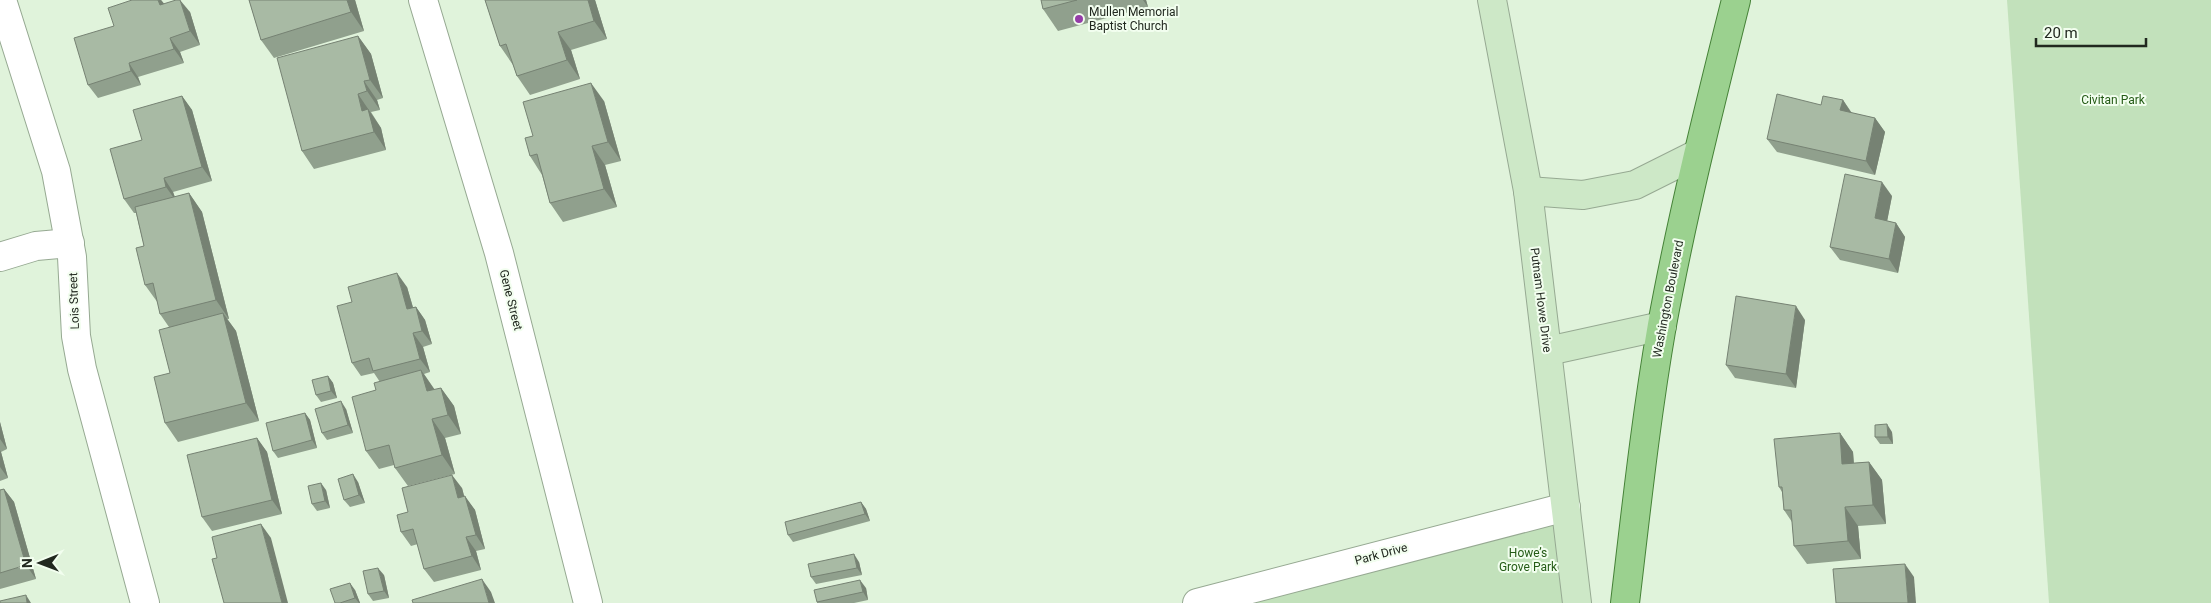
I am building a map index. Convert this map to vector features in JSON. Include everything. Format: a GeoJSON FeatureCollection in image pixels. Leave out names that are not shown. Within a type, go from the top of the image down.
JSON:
{"type":"FeatureCollection","features":[{"type":"Feature","properties":{"kind":"main road","name":"Washington Boulevard"},"geometry":{"type":"LineString","coordinates":[[1625,603],[1641,464],[1662,326],[1697,154],[1736,0]]}},
{"type":"Feature","properties":{"kind":"street","name":"Lois Street"},"geometry":{"type":"LineString","coordinates":[[2,0],[56,171],[72,257],[76,336],[82,369],[144,603]]}},
{"type":"Feature","properties":{"kind":"street","name":"Gene Street"},"geometry":{"type":"LineString","coordinates":[[423,0],[499,253],[588,603]]}},
{"type":"Feature","properties":{"kind":"street","name":"Putnam Howe Drive"},"geometry":{"type":"LineString","coordinates":[[1492,0],[1528,191],[1577,603]]}},
{"type":"Feature","properties":{"kind":"street"},"geometry":{"type":"LineString","coordinates":[[1528,191],[1583,195],[1635,185],[1697,154]]}},
{"type":"Feature","properties":{"kind":"street"},"geometry":{"type":"LineString","coordinates":[[0,257],[36,246],[70,243]]}},
{"type":"Feature","properties":{"kind":"street"},"geometry":{"type":"LineString","coordinates":[[1548,351],[1662,326]]}},
{"type":"Feature","properties":{"kind":"street","name":"Park Drive"},"geometry":{"type":"LineString","coordinates":[[1197,603],[1566,507]]}},
{"type":"Feature","properties":{"kind":"green space","name":"Civitan Park"},"geometry":{"type":"Polygon","coordinates":[[[2007,0],[2211,0],[2211,603],[2049,603],[2007,0]]]}},
{"type":"Feature","properties":{"kind":"green space","name":"Howe’s Grove Park"},"geometry":{"type":"Polygon","coordinates":[[[1566,507],[1577,603],[1197,603],[1566,507]]]}},
{"type":"Feature","properties":{"kind":"building"},"geometry":{"type":"Polygon","coordinates":[[[132,0],[158,0],[160,5],[180,0],[190,31],[170,38],[174,49],[129,63],[131,71],[88,85],[74,38],[114,26],[108,8],[132,0]]]}},
{"type":"Feature","properties":{"kind":"building"},"geometry":{"type":"Polygon","coordinates":[[[249,0],[347,0],[351,12],[261,40],[249,0]]]}},
{"type":"Feature","properties":{"kind":"building"},"geometry":{"type":"Polygon","coordinates":[[[485,0],[588,0],[594,21],[558,32],[567,60],[517,76],[506,44],[500,46],[485,0]]]}},
{"type":"Feature","properties":{"kind":"building"},"geometry":{"type":"Polygon","coordinates":[[[1041,0],[1077,0],[1043,9],[1041,0]]]}},
{"type":"Feature","properties":{"kind":"building"},"geometry":{"type":"Polygon","coordinates":[[[358,36],[370,80],[364,81],[367,91],[358,94],[362,111],[368,109],[374,132],[302,151],[277,58],[358,36]]]}},
{"type":"Feature","properties":{"kind":"building"},"geometry":{"type":"Polygon","coordinates":[[[591,83],[608,142],[592,146],[604,189],[550,203],[537,154],[530,156],[525,138],[533,136],[523,102],[591,83]]]}},
{"type":"Feature","properties":{"kind":"building"},"geometry":{"type":"Polygon","coordinates":[[[1777,94],[1821,105],[1823,96],[1843,100],[1840,110],[1875,118],[1866,161],[1767,139],[1777,94]]]}},
{"type":"Feature","properties":{"kind":"building"},"geometry":{"type":"Polygon","coordinates":[[[182,96],[202,167],[164,178],[166,187],[124,199],[110,149],[142,140],[133,110],[182,96]]]}},
{"type":"Feature","properties":{"kind":"building"},"geometry":{"type":"Polygon","coordinates":[[[1845,174],[1882,182],[1875,218],[1896,223],[1889,259],[1830,247],[1845,174]]]}},
{"type":"Feature","properties":{"kind":"building"},"geometry":{"type":"Polygon","coordinates":[[[189,193],[216,300],[160,314],[153,283],[145,285],[136,248],[144,246],[135,207],[189,193]]]}},
{"type":"Feature","properties":{"kind":"building"},"geometry":{"type":"Polygon","coordinates":[[[397,273],[407,309],[416,307],[422,331],[413,333],[420,359],[373,371],[369,358],[352,363],[337,306],[352,302],[348,287],[397,273]]]}},
{"type":"Feature","properties":{"kind":"building"},"geometry":{"type":"Polygon","coordinates":[[[1736,296],[1796,306],[1786,374],[1726,365],[1736,296]]]}},
{"type":"Feature","properties":{"kind":"building"},"geometry":{"type":"Polygon","coordinates":[[[223,313],[246,403],[165,423],[154,377],[170,373],[159,330],[223,313]]]}},
{"type":"Feature","properties":{"kind":"building"},"geometry":{"type":"Polygon","coordinates":[[[421,370],[427,391],[441,388],[448,415],[432,419],[442,455],[395,468],[389,445],[366,451],[352,397],[376,390],[374,383],[421,370]]]}},
{"type":"Feature","properties":{"kind":"building"},"geometry":{"type":"Polygon","coordinates":[[[328,376],[331,391],[316,395],[312,380],[328,376]]]}},
{"type":"Feature","properties":{"kind":"building"},"geometry":{"type":"Polygon","coordinates":[[[341,401],[348,425],[322,433],[315,409],[341,401]]]}},
{"type":"Feature","properties":{"kind":"building"},"geometry":{"type":"Polygon","coordinates":[[[305,413],[312,440],[273,451],[266,423],[305,413]]]}},
{"type":"Feature","properties":{"kind":"building"},"geometry":{"type":"Polygon","coordinates":[[[1887,424],[1888,437],[1875,437],[1875,425],[1887,424]]]}},
{"type":"Feature","properties":{"kind":"building"},"geometry":{"type":"Polygon","coordinates":[[[1840,433],[1842,464],[1869,462],[1873,505],[1845,507],[1848,541],[1794,546],[1791,510],[1784,510],[1782,487],[1779,487],[1774,439],[1840,433]]]}},
{"type":"Feature","properties":{"kind":"building"},"geometry":{"type":"Polygon","coordinates":[[[257,438],[272,500],[202,517],[187,455],[257,438]]]}},
{"type":"Feature","properties":{"kind":"building"},"geometry":{"type":"Polygon","coordinates":[[[353,474],[359,495],[344,500],[338,479],[353,474]]]}},
{"type":"Feature","properties":{"kind":"building"},"geometry":{"type":"Polygon","coordinates":[[[452,475],[458,498],[465,496],[476,535],[466,537],[472,556],[424,569],[413,529],[401,532],[397,515],[408,512],[402,488],[452,475]]]}},
{"type":"Feature","properties":{"kind":"building"},"geometry":{"type":"Polygon","coordinates":[[[321,483],[325,501],[312,504],[308,486],[321,483]]]}},
{"type":"Feature","properties":{"kind":"building"},"geometry":{"type":"Polygon","coordinates":[[[4,489],[26,565],[0,573],[0,490],[4,489]]]}},
{"type":"Feature","properties":{"kind":"building"},"geometry":{"type":"Polygon","coordinates":[[[861,502],[865,514],[788,535],[785,522],[861,502]]]}},
{"type":"Feature","properties":{"kind":"building"},"geometry":{"type":"Polygon","coordinates":[[[261,524],[282,603],[224,603],[212,559],[217,558],[212,537],[261,524]]]}},
{"type":"Feature","properties":{"kind":"building"},"geometry":{"type":"Polygon","coordinates":[[[854,554],[857,568],[811,577],[808,564],[854,554]]]}},
{"type":"Feature","properties":{"kind":"building"},"geometry":{"type":"Polygon","coordinates":[[[1905,564],[1908,603],[1836,603],[1833,569],[1905,564]]]}},
{"type":"Feature","properties":{"kind":"building"},"geometry":{"type":"Polygon","coordinates":[[[378,568],[384,591],[368,594],[363,571],[378,568]]]}},
{"type":"Feature","properties":{"kind":"building"},"geometry":{"type":"Polygon","coordinates":[[[482,579],[489,603],[413,603],[412,600],[482,579]]]}},
{"type":"Feature","properties":{"kind":"building"},"geometry":{"type":"Polygon","coordinates":[[[860,580],[863,592],[817,602],[814,590],[860,580]]]}},
{"type":"Feature","properties":{"kind":"building"},"geometry":{"type":"Polygon","coordinates":[[[350,583],[355,598],[335,603],[330,589],[350,583]]]}},
{"type":"Feature","properties":{"kind":"building"},"geometry":{"type":"Polygon","coordinates":[[[26,595],[27,603],[0,603],[0,601],[26,595]]]}},
{"type":"Feature","properties":{"kind":"place","name":"Mullen Memorial Baptist Church"},"geometry":{"type":"Point","coordinates":[1079,19]}}]}
